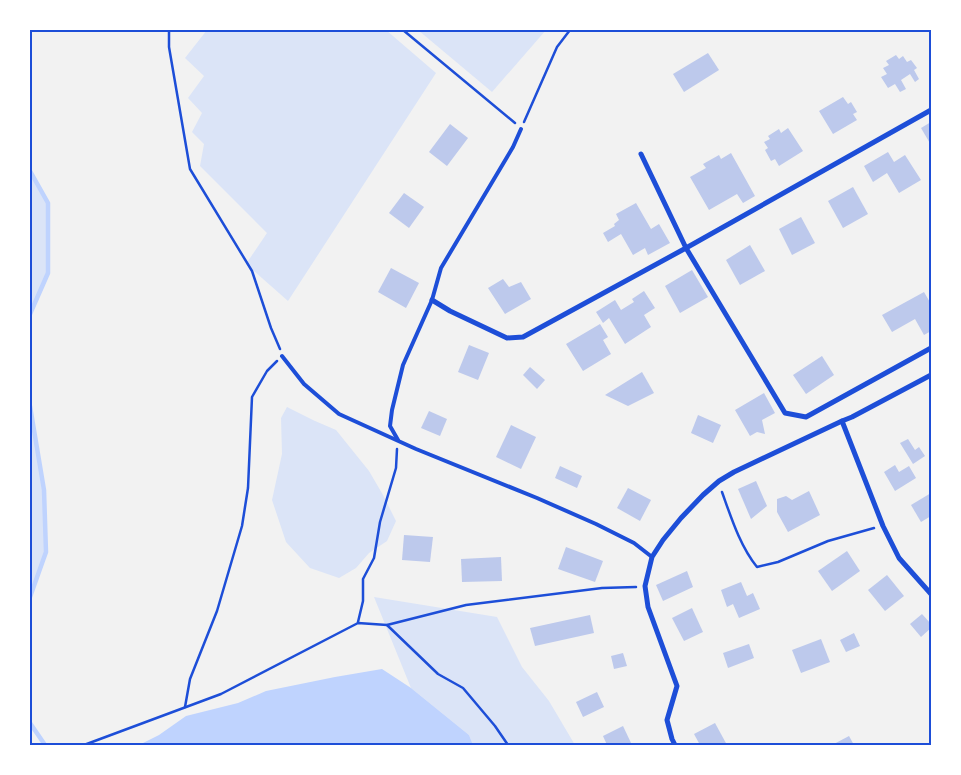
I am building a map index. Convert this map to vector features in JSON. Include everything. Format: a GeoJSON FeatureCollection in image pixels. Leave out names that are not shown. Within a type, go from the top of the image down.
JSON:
{"type":"FeatureCollection","features":[{"type":"Feature","properties":{"kind":"street"},"geometry":{"type":"LineString","coordinates":[[432,300],[450,311],[507,338],[523,337],[931,110]]}},
{"type":"Feature","properties":{"kind":"street"},"geometry":{"type":"LineString","coordinates":[[641,154],[686,248],[785,414],[806,417],[931,348]]}},
{"type":"Feature","properties":{"kind":"street"},"geometry":{"type":"LineString","coordinates":[[675,745],[668,720],[677,686],[648,606],[645,586],[652,557],[663,540],[681,518],[718,481],[775,452],[852,417],[931,375]]}},
{"type":"Feature","properties":{"kind":"street"},"geometry":{"type":"LineString","coordinates":[[842,421],[883,526],[899,558],[931,594]]}},
{"type":"Feature","properties":{"kind":"lane"},"geometry":{"type":"LineString","coordinates":[[398,440],[390,426],[403,365],[432,300],[441,268],[513,147],[521,129]]}},
{"type":"Feature","properties":{"kind":"lane"},"geometry":{"type":"LineString","coordinates":[[282,356],[304,384],[339,414],[596,524],[634,544],[652,557]]}},
{"type":"Feature","properties":{"kind":"path"},"geometry":{"type":"LineString","coordinates":[[169,30],[169,47],[190,169],[252,271],[282,356],[267,371],[252,397],[248,488],[242,526],[217,611],[190,679],[184,707]]}},
{"type":"Feature","properties":{"kind":"path"},"geometry":{"type":"LineString","coordinates":[[403,30],[521,129],[558,47],[570,30]]}},
{"type":"Feature","properties":{"kind":"path"},"geometry":{"type":"LineString","coordinates":[[358,623],[363,601],[363,579],[374,558],[380,522],[396,468],[398,440]]}},
{"type":"Feature","properties":{"kind":"path"},"geometry":{"type":"LineString","coordinates":[[718,481],[748,557],[758,567],[778,562],[828,541],[883,526]]}},
{"type":"Feature","properties":{"kind":"path"},"geometry":{"type":"LineString","coordinates":[[85,745],[221,694],[358,623],[386,625],[466,605],[602,588],[645,586]]}},
{"type":"Feature","properties":{"kind":"path"},"geometry":{"type":"LineString","coordinates":[[386,625],[438,674],[463,688],[495,726],[508,745]]}},
{"type":"Feature","properties":{"kind":"shaded area"},"geometry":{"type":"Polygon","coordinates":[[[207,30],[386,30],[436,73],[288,301],[246,264],[267,233],[200,166],[204,144],[192,132],[202,113],[188,98],[204,76],[185,58],[207,30]]]}},
{"type":"Feature","properties":{"kind":"shaded area"},"geometry":{"type":"Polygon","coordinates":[[[418,30],[546,30],[492,92],[418,30]]]}},
{"type":"Feature","properties":{"kind":"shaded area"},"geometry":{"type":"Polygon","coordinates":[[[30,171],[48,203],[48,273],[30,314],[30,171]]]}},
{"type":"Feature","properties":{"kind":"shaded area"},"geometry":{"type":"Polygon","coordinates":[[[30,406],[44,490],[46,552],[30,597],[30,406]]]}},
{"type":"Feature","properties":{"kind":"shaded area"},"geometry":{"type":"Polygon","coordinates":[[[287,407],[336,430],[369,471],[396,521],[387,541],[369,553],[356,568],[339,578],[310,568],[286,542],[272,500],[282,454],[281,418],[287,407]]]}},
{"type":"Feature","properties":{"kind":"shaded area"},"geometry":{"type":"Polygon","coordinates":[[[374,597],[497,617],[522,667],[549,701],[575,745],[473,745],[469,735],[411,688],[374,597]]]}},
{"type":"Feature","properties":{"kind":"water"},"geometry":{"type":"Polygon","coordinates":[[[382,669],[411,688],[469,735],[473,745],[139,745],[159,735],[186,716],[238,703],[266,691],[382,669]]]}},
{"type":"Feature","properties":{"kind":"building"},"geometry":{"type":"Polygon","coordinates":[[[708,53],[719,70],[684,92],[673,74],[708,53]]]}},
{"type":"Feature","properties":{"kind":"building"},"geometry":{"type":"Polygon","coordinates":[[[896,55],[899,59],[903,56],[907,62],[911,60],[917,68],[914,70],[919,79],[915,82],[910,74],[901,80],[906,89],[900,92],[895,84],[888,88],[881,77],[887,74],[883,68],[889,65],[886,61],[896,55]]]}},
{"type":"Feature","properties":{"kind":"building"},"geometry":{"type":"Polygon","coordinates":[[[843,97],[848,104],[851,102],[857,112],[853,114],[857,120],[833,134],[819,111],[843,97]]]}},
{"type":"Feature","properties":{"kind":"building"},"geometry":{"type":"Polygon","coordinates":[[[931,122],[931,145],[921,128],[931,122]]]}},
{"type":"Feature","properties":{"kind":"building"},"geometry":{"type":"Polygon","coordinates":[[[450,124],[468,138],[447,166],[429,152],[450,124]]]}},
{"type":"Feature","properties":{"kind":"building"},"geometry":{"type":"Polygon","coordinates":[[[788,128],[803,151],[779,166],[775,159],[771,161],[765,150],[768,148],[764,142],[770,139],[768,136],[779,129],[781,133],[788,128]]]}},
{"type":"Feature","properties":{"kind":"building"},"geometry":{"type":"Polygon","coordinates":[[[888,152],[894,162],[905,155],[921,180],[899,193],[887,173],[873,182],[864,166],[888,152]]]}},
{"type":"Feature","properties":{"kind":"building"},"geometry":{"type":"Polygon","coordinates":[[[731,153],[755,196],[743,203],[737,194],[709,210],[690,177],[706,168],[703,164],[719,155],[721,159],[731,153]]]}},
{"type":"Feature","properties":{"kind":"building"},"geometry":{"type":"Polygon","coordinates":[[[853,187],[868,214],[843,228],[828,201],[853,187]]]}},
{"type":"Feature","properties":{"kind":"building"},"geometry":{"type":"Polygon","coordinates":[[[404,193],[424,207],[409,228],[389,213],[404,193]]]}},
{"type":"Feature","properties":{"kind":"building"},"geometry":{"type":"Polygon","coordinates":[[[636,203],[651,229],[659,224],[670,243],[648,255],[645,248],[633,255],[621,234],[608,242],[603,233],[615,226],[614,224],[619,220],[616,214],[636,203]]]}},
{"type":"Feature","properties":{"kind":"building"},"geometry":{"type":"Polygon","coordinates":[[[801,217],[815,243],[792,255],[779,229],[801,217]]]}},
{"type":"Feature","properties":{"kind":"building"},"geometry":{"type":"Polygon","coordinates":[[[750,245],[765,271],[740,285],[726,260],[750,245]]]}},
{"type":"Feature","properties":{"kind":"building"},"geometry":{"type":"Polygon","coordinates":[[[391,268],[419,283],[406,308],[378,292],[391,268]]]}},
{"type":"Feature","properties":{"kind":"building"},"geometry":{"type":"Polygon","coordinates":[[[692,270],[708,297],[680,313],[665,286],[692,270]]]}},
{"type":"Feature","properties":{"kind":"building"},"geometry":{"type":"Polygon","coordinates":[[[503,279],[509,287],[521,282],[531,299],[505,314],[488,288],[503,279]]]}},
{"type":"Feature","properties":{"kind":"building"},"geometry":{"type":"Polygon","coordinates":[[[644,291],[655,308],[644,315],[651,327],[625,344],[609,318],[603,323],[596,312],[615,300],[621,310],[634,302],[632,299],[644,291]]]}},
{"type":"Feature","properties":{"kind":"building"},"geometry":{"type":"Polygon","coordinates":[[[924,292],[931,304],[931,321],[929,323],[931,331],[924,335],[915,319],[892,332],[882,315],[924,292]]]}},
{"type":"Feature","properties":{"kind":"building"},"geometry":{"type":"Polygon","coordinates":[[[600,324],[608,337],[603,340],[611,354],[583,371],[566,344],[600,324]]]}},
{"type":"Feature","properties":{"kind":"building"},"geometry":{"type":"Polygon","coordinates":[[[469,345],[489,353],[478,380],[458,372],[469,345]]]}},
{"type":"Feature","properties":{"kind":"building"},"geometry":{"type":"Polygon","coordinates":[[[822,356],[834,375],[806,394],[793,375],[822,356]]]}},
{"type":"Feature","properties":{"kind":"building"},"geometry":{"type":"Polygon","coordinates":[[[530,367],[545,380],[537,389],[523,375],[530,367]]]}},
{"type":"Feature","properties":{"kind":"building"},"geometry":{"type":"Polygon","coordinates":[[[642,372],[654,393],[628,406],[605,395],[642,372]]]}},
{"type":"Feature","properties":{"kind":"building"},"geometry":{"type":"Polygon","coordinates":[[[764,393],[775,413],[762,420],[765,434],[757,432],[750,436],[735,410],[764,393]]]}},
{"type":"Feature","properties":{"kind":"building"},"geometry":{"type":"Polygon","coordinates":[[[429,411],[447,419],[440,436],[421,428],[429,411]]]}},
{"type":"Feature","properties":{"kind":"building"},"geometry":{"type":"Polygon","coordinates":[[[698,415],[721,425],[713,443],[691,433],[698,415]]]}},
{"type":"Feature","properties":{"kind":"building"},"geometry":{"type":"Polygon","coordinates":[[[511,425],[536,437],[521,469],[496,457],[511,425]]]}},
{"type":"Feature","properties":{"kind":"building"},"geometry":{"type":"Polygon","coordinates":[[[908,439],[915,450],[919,447],[925,456],[913,464],[900,443],[908,439]]]}},
{"type":"Feature","properties":{"kind":"building"},"geometry":{"type":"Polygon","coordinates":[[[895,465],[899,472],[909,466],[916,478],[895,491],[884,472],[895,465]]]}},
{"type":"Feature","properties":{"kind":"building"},"geometry":{"type":"Polygon","coordinates":[[[560,466],[582,476],[577,488],[555,478],[560,466]]]}},
{"type":"Feature","properties":{"kind":"building"},"geometry":{"type":"Polygon","coordinates":[[[756,481],[767,506],[751,519],[738,489],[756,481]]]}},
{"type":"Feature","properties":{"kind":"building"},"geometry":{"type":"Polygon","coordinates":[[[628,488],[651,500],[640,521],[617,508],[628,488]]]}},
{"type":"Feature","properties":{"kind":"building"},"geometry":{"type":"Polygon","coordinates":[[[809,491],[820,515],[788,532],[777,512],[777,499],[786,496],[792,500],[809,491]]]}},
{"type":"Feature","properties":{"kind":"building"},"geometry":{"type":"Polygon","coordinates":[[[931,493],[931,516],[921,522],[911,505],[931,493]]]}},
{"type":"Feature","properties":{"kind":"building"},"geometry":{"type":"Polygon","coordinates":[[[404,535],[433,537],[430,562],[402,560],[404,535]]]}},
{"type":"Feature","properties":{"kind":"building"},"geometry":{"type":"Polygon","coordinates":[[[566,547],[603,561],[595,582],[558,569],[566,547]]]}},
{"type":"Feature","properties":{"kind":"building"},"geometry":{"type":"Polygon","coordinates":[[[847,551],[860,571],[832,591],[818,571],[847,551]]]}},
{"type":"Feature","properties":{"kind":"building"},"geometry":{"type":"Polygon","coordinates":[[[501,557],[502,581],[462,582],[461,559],[501,557]]]}},
{"type":"Feature","properties":{"kind":"building"},"geometry":{"type":"Polygon","coordinates":[[[687,571],[693,587],[663,601],[656,585],[687,571]]]}},
{"type":"Feature","properties":{"kind":"building"},"geometry":{"type":"Polygon","coordinates":[[[887,575],[904,596],[885,611],[868,590],[887,575]]]}},
{"type":"Feature","properties":{"kind":"building"},"geometry":{"type":"Polygon","coordinates":[[[741,582],[747,596],[753,593],[760,609],[739,618],[733,604],[727,607],[721,590],[741,582]]]}},
{"type":"Feature","properties":{"kind":"building"},"geometry":{"type":"Polygon","coordinates":[[[692,608],[703,632],[684,641],[672,618],[692,608]]]}},
{"type":"Feature","properties":{"kind":"building"},"geometry":{"type":"Polygon","coordinates":[[[922,614],[931,624],[931,628],[921,637],[910,624],[922,614]]]}},
{"type":"Feature","properties":{"kind":"building"},"geometry":{"type":"Polygon","coordinates":[[[590,615],[594,633],[535,646],[530,628],[590,615]]]}},
{"type":"Feature","properties":{"kind":"building"},"geometry":{"type":"Polygon","coordinates":[[[854,633],[860,646],[846,652],[840,640],[854,633]]]}},
{"type":"Feature","properties":{"kind":"building"},"geometry":{"type":"Polygon","coordinates":[[[821,639],[830,662],[801,673],[792,650],[821,639]]]}},
{"type":"Feature","properties":{"kind":"building"},"geometry":{"type":"Polygon","coordinates":[[[749,644],[754,658],[728,668],[723,653],[749,644]]]}},
{"type":"Feature","properties":{"kind":"building"},"geometry":{"type":"Polygon","coordinates":[[[623,653],[627,666],[614,669],[611,656],[623,653]]]}},
{"type":"Feature","properties":{"kind":"building"},"geometry":{"type":"Polygon","coordinates":[[[597,692],[604,707],[583,717],[576,702],[597,692]]]}},
{"type":"Feature","properties":{"kind":"building"},"geometry":{"type":"Polygon","coordinates":[[[715,723],[727,745],[700,745],[694,734],[715,723]]]}},
{"type":"Feature","properties":{"kind":"building"},"geometry":{"type":"Polygon","coordinates":[[[623,726],[632,745],[607,745],[603,736],[623,726]]]}},
{"type":"Feature","properties":{"kind":"building"},"geometry":{"type":"Polygon","coordinates":[[[849,736],[854,745],[832,745],[849,736]]]}},
{"type":"Feature","properties":{"kind":"waterway"},"geometry":{"type":"LineString","coordinates":[[30,171],[48,203],[48,273],[30,314]]}},
{"type":"Feature","properties":{"kind":"waterway"},"geometry":{"type":"LineString","coordinates":[[30,406],[44,490],[46,552],[30,597]]}},
{"type":"Feature","properties":{"kind":"waterway"},"geometry":{"type":"LineString","coordinates":[[30,723],[45,745]]}}]}
